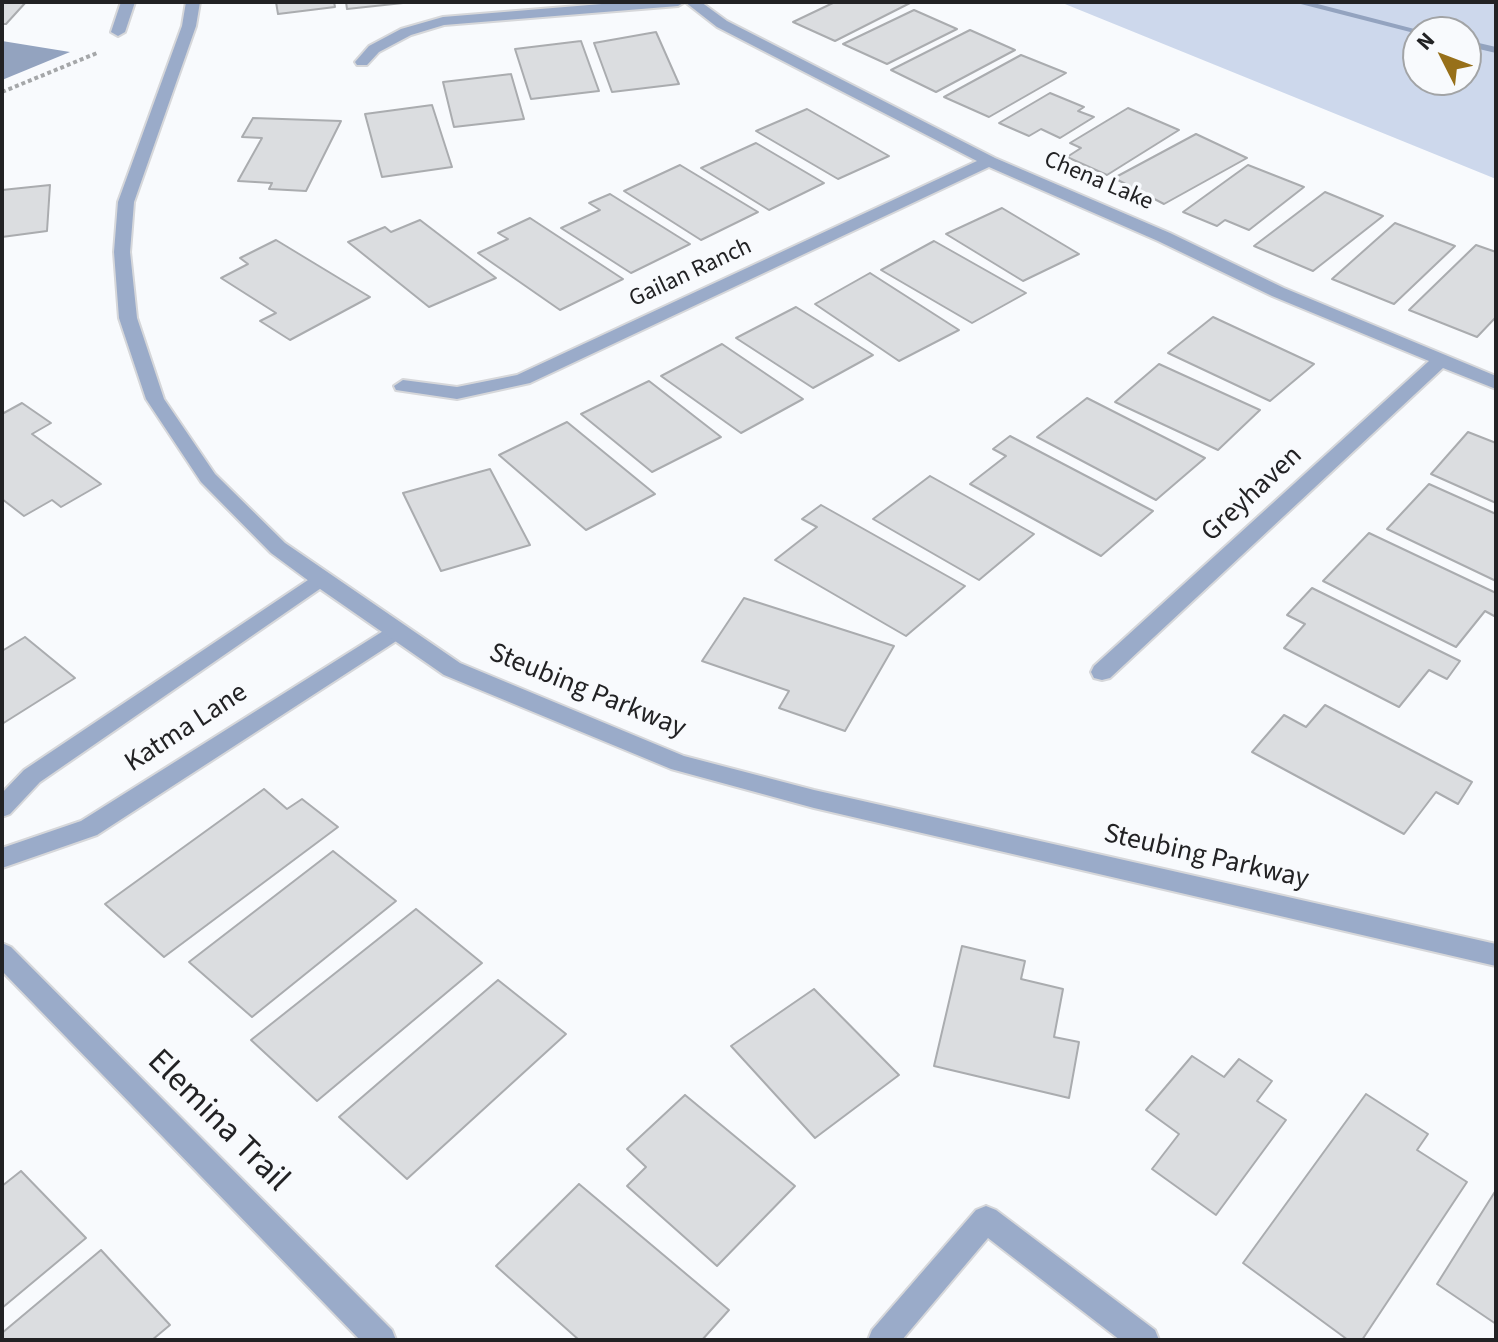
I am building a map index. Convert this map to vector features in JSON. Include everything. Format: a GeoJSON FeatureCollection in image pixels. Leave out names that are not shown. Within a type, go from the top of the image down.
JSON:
{"type":"FeatureCollection","features":[{"type":"Feature","properties":{"kind":"street"},"geometry":{"type":"LineString","coordinates":[[118,32],[128,2]]}},
{"type":"Feature","properties":{"kind":"street","name":"Steubing Parkway"},"geometry":{"type":"LineString","coordinates":[[193,2],[189,26],[126,202],[122,252],[128,318],[155,399],[208,478],[278,548],[320,579],[452,669],[679,763],[814,799],[1496,955]]}},
{"type":"Feature","properties":{"kind":"street"},"geometry":{"type":"LineString","coordinates":[[362,62],[374,49],[406,32],[443,21],[678,2]]}},
{"type":"Feature","properties":{"kind":"street","name":"Chena Lake"},"geometry":{"type":"LineString","coordinates":[[692,2],[722,24],[989,161],[1164,237],[1278,292],[1496,383]]}},
{"type":"Feature","properties":{"kind":"street","name":"Gailan Ranch"},"geometry":{"type":"LineString","coordinates":[[403,386],[457,393],[523,379],[989,161]]}},
{"type":"Feature","properties":{"kind":"street","name":"Greyhaven"},"geometry":{"type":"LineString","coordinates":[[1102,672],[1441,360]]}},
{"type":"Feature","properties":{"kind":"street","name":"Katma Lane"},"geometry":{"type":"LineString","coordinates":[[2,808],[32,776],[320,579]]}},
{"type":"Feature","properties":{"kind":"street","name":"Katma Lane"},"geometry":{"type":"LineString","coordinates":[[2,858],[89,828],[396,631]]}},
{"type":"Feature","properties":{"kind":"street","name":"Elemina Trail"},"geometry":{"type":"LineString","coordinates":[[2,954],[381,1340]]}},
{"type":"Feature","properties":{"kind":"street"},"geometry":{"type":"LineString","coordinates":[[883,1340],[986,1219],[1144,1340]]}},
{"type":"Feature","properties":{"kind":"path"},"geometry":{"type":"LineString","coordinates":[[2,92],[104,50]]}},
{"type":"Feature","properties":{"kind":"shaded area"},"geometry":{"type":"Polygon","coordinates":[[[1060,2],[1496,2],[1496,179],[1060,2]]]}},
{"type":"Feature","properties":{"kind":"shaded area"},"geometry":{"type":"Polygon","coordinates":[[[2,41],[70,52],[2,80],[2,41]]]}},
{"type":"Feature","properties":{"kind":"building"},"geometry":{"type":"Polygon","coordinates":[[[2,2],[26,2],[6,24],[2,24],[2,2]]]}},
{"type":"Feature","properties":{"kind":"building"},"geometry":{"type":"Polygon","coordinates":[[[276,2],[334,2],[335,7],[278,14],[276,2]]]}},
{"type":"Feature","properties":{"kind":"building"},"geometry":{"type":"Polygon","coordinates":[[[346,2],[402,2],[403,3],[347,9],[346,2]]]}},
{"type":"Feature","properties":{"kind":"building"},"geometry":{"type":"Polygon","coordinates":[[[835,2],[912,2],[835,41],[793,22],[835,2]]]}},
{"type":"Feature","properties":{"kind":"building"},"geometry":{"type":"Polygon","coordinates":[[[914,10],[957,29],[887,64],[843,44],[914,10]]]}},
{"type":"Feature","properties":{"kind":"building"},"geometry":{"type":"Polygon","coordinates":[[[970,30],[1015,50],[936,92],[891,70],[970,30]]]}},
{"type":"Feature","properties":{"kind":"building"},"geometry":{"type":"Polygon","coordinates":[[[656,32],[679,84],[612,92],[594,43],[656,32]]]}},
{"type":"Feature","properties":{"kind":"building"},"geometry":{"type":"Polygon","coordinates":[[[581,41],[599,91],[531,99],[515,49],[581,41]]]}},
{"type":"Feature","properties":{"kind":"building"},"geometry":{"type":"Polygon","coordinates":[[[1021,55],[1066,73],[989,117],[944,97],[1021,55]]]}},
{"type":"Feature","properties":{"kind":"building"},"geometry":{"type":"Polygon","coordinates":[[[511,74],[524,119],[454,127],[443,82],[511,74]]]}},
{"type":"Feature","properties":{"kind":"building"},"geometry":{"type":"Polygon","coordinates":[[[1050,93],[1084,107],[1078,111],[1094,117],[1060,138],[1041,129],[1029,136],[999,123],[1050,93]]]}},
{"type":"Feature","properties":{"kind":"building"},"geometry":{"type":"Polygon","coordinates":[[[432,105],[452,167],[382,177],[365,114],[432,105]]]}},
{"type":"Feature","properties":{"kind":"building"},"geometry":{"type":"Polygon","coordinates":[[[1128,108],[1179,130],[1107,175],[1067,157],[1081,148],[1070,143],[1128,108]]]}},
{"type":"Feature","properties":{"kind":"building"},"geometry":{"type":"Polygon","coordinates":[[[807,109],[889,156],[838,179],[756,131],[807,109]]]}},
{"type":"Feature","properties":{"kind":"building"},"geometry":{"type":"Polygon","coordinates":[[[253,118],[341,121],[306,191],[269,189],[272,183],[238,181],[262,138],[242,137],[253,118]]]}},
{"type":"Feature","properties":{"kind":"building"},"geometry":{"type":"Polygon","coordinates":[[[1196,134],[1247,158],[1164,204],[1114,178],[1196,134]]]}},
{"type":"Feature","properties":{"kind":"building"},"geometry":{"type":"Polygon","coordinates":[[[756,143],[824,183],[769,210],[701,168],[756,143]]]}},
{"type":"Feature","properties":{"kind":"building"},"geometry":{"type":"Polygon","coordinates":[[[680,165],[758,212],[701,240],[624,191],[680,165]]]}},
{"type":"Feature","properties":{"kind":"building"},"geometry":{"type":"Polygon","coordinates":[[[1248,165],[1304,187],[1249,230],[1225,220],[1217,226],[1183,212],[1248,165]]]}},
{"type":"Feature","properties":{"kind":"building"},"geometry":{"type":"Polygon","coordinates":[[[50,185],[47,231],[2,237],[2,190],[50,185]]]}},
{"type":"Feature","properties":{"kind":"building"},"geometry":{"type":"Polygon","coordinates":[[[1325,192],[1383,216],[1313,271],[1254,246],[1325,192]]]}},
{"type":"Feature","properties":{"kind":"building"},"geometry":{"type":"Polygon","coordinates":[[[610,194],[690,244],[631,273],[561,228],[600,210],[589,203],[610,194]]]}},
{"type":"Feature","properties":{"kind":"building"},"geometry":{"type":"Polygon","coordinates":[[[1002,208],[1079,254],[1023,281],[946,234],[1002,208]]]}},
{"type":"Feature","properties":{"kind":"building"},"geometry":{"type":"Polygon","coordinates":[[[530,218],[623,279],[560,310],[478,253],[508,239],[498,233],[530,218]]]}},
{"type":"Feature","properties":{"kind":"building"},"geometry":{"type":"Polygon","coordinates":[[[420,220],[496,278],[429,307],[348,242],[385,227],[391,232],[420,220]]]}},
{"type":"Feature","properties":{"kind":"building"},"geometry":{"type":"Polygon","coordinates":[[[1395,223],[1455,246],[1394,304],[1332,279],[1395,223]]]}},
{"type":"Feature","properties":{"kind":"building"},"geometry":{"type":"Polygon","coordinates":[[[276,240],[370,297],[290,340],[260,321],[276,313],[221,278],[248,264],[240,258],[276,240]]]}},
{"type":"Feature","properties":{"kind":"building"},"geometry":{"type":"Polygon","coordinates":[[[934,241],[1026,293],[972,323],[881,270],[934,241]]]}},
{"type":"Feature","properties":{"kind":"building"},"geometry":{"type":"Polygon","coordinates":[[[1476,245],[1496,252],[1496,317],[1477,337],[1409,310],[1476,245]]]}},
{"type":"Feature","properties":{"kind":"building"},"geometry":{"type":"Polygon","coordinates":[[[870,273],[959,330],[899,361],[815,304],[870,273]]]}},
{"type":"Feature","properties":{"kind":"building"},"geometry":{"type":"Polygon","coordinates":[[[796,307],[873,355],[813,388],[736,338],[796,307]]]}},
{"type":"Feature","properties":{"kind":"building"},"geometry":{"type":"Polygon","coordinates":[[[1213,317],[1314,364],[1270,401],[1168,353],[1213,317]]]}},
{"type":"Feature","properties":{"kind":"building"},"geometry":{"type":"Polygon","coordinates":[[[722,344],[803,399],[741,433],[661,376],[722,344]]]}},
{"type":"Feature","properties":{"kind":"building"},"geometry":{"type":"Polygon","coordinates":[[[1159,364],[1260,410],[1218,450],[1115,402],[1159,364]]]}},
{"type":"Feature","properties":{"kind":"building"},"geometry":{"type":"Polygon","coordinates":[[[649,381],[721,437],[652,472],[581,414],[649,381]]]}},
{"type":"Feature","properties":{"kind":"building"},"geometry":{"type":"Polygon","coordinates":[[[1087,398],[1205,458],[1156,500],[1037,437],[1087,398]]]}},
{"type":"Feature","properties":{"kind":"building"},"geometry":{"type":"Polygon","coordinates":[[[22,403],[51,423],[32,434],[101,484],[61,507],[52,500],[24,516],[2,499],[2,414],[22,403]]]}},
{"type":"Feature","properties":{"kind":"building"},"geometry":{"type":"Polygon","coordinates":[[[567,422],[655,494],[586,530],[499,455],[567,422]]]}},
{"type":"Feature","properties":{"kind":"building"},"geometry":{"type":"Polygon","coordinates":[[[1468,432],[1496,443],[1496,503],[1431,474],[1468,432]]]}},
{"type":"Feature","properties":{"kind":"building"},"geometry":{"type":"Polygon","coordinates":[[[1010,436],[1153,511],[1101,556],[970,484],[1006,456],[993,449],[1010,436]]]}},
{"type":"Feature","properties":{"kind":"building"},"geometry":{"type":"Polygon","coordinates":[[[490,469],[530,545],[441,571],[403,493],[490,469]]]}},
{"type":"Feature","properties":{"kind":"building"},"geometry":{"type":"Polygon","coordinates":[[[930,476],[1034,534],[979,580],[873,519],[930,476]]]}},
{"type":"Feature","properties":{"kind":"building"},"geometry":{"type":"Polygon","coordinates":[[[1429,484],[1496,514],[1496,581],[1387,529],[1429,484]]]}},
{"type":"Feature","properties":{"kind":"building"},"geometry":{"type":"Polygon","coordinates":[[[821,505],[965,586],[906,636],[775,560],[817,527],[802,519],[821,505]]]}},
{"type":"Feature","properties":{"kind":"building"},"geometry":{"type":"Polygon","coordinates":[[[1369,533],[1496,593],[1496,617],[1485,611],[1456,647],[1323,581],[1369,533]]]}},
{"type":"Feature","properties":{"kind":"building"},"geometry":{"type":"Polygon","coordinates":[[[1312,588],[1460,661],[1447,679],[1429,670],[1399,707],[1284,648],[1305,624],[1287,615],[1312,588]]]}},
{"type":"Feature","properties":{"kind":"building"},"geometry":{"type":"Polygon","coordinates":[[[744,598],[894,646],[845,731],[779,708],[789,691],[702,661],[744,598]]]}},
{"type":"Feature","properties":{"kind":"building"},"geometry":{"type":"Polygon","coordinates":[[[25,637],[75,678],[2,724],[2,651],[25,637]]]}},
{"type":"Feature","properties":{"kind":"building"},"geometry":{"type":"Polygon","coordinates":[[[1325,705],[1472,782],[1458,804],[1436,792],[1404,834],[1252,752],[1284,715],[1306,727],[1325,705]]]}},
{"type":"Feature","properties":{"kind":"building"},"geometry":{"type":"Polygon","coordinates":[[[264,789],[287,809],[302,799],[338,827],[164,957],[105,904],[264,789]]]}},
{"type":"Feature","properties":{"kind":"building"},"geometry":{"type":"Polygon","coordinates":[[[333,851],[396,901],[252,1017],[189,962],[333,851]]]}},
{"type":"Feature","properties":{"kind":"building"},"geometry":{"type":"Polygon","coordinates":[[[416,909],[482,963],[317,1101],[251,1040],[416,909]]]}},
{"type":"Feature","properties":{"kind":"building"},"geometry":{"type":"Polygon","coordinates":[[[962,946],[1025,961],[1021,979],[1063,989],[1054,1037],[1079,1042],[1069,1098],[934,1066],[962,946]]]}},
{"type":"Feature","properties":{"kind":"building"},"geometry":{"type":"Polygon","coordinates":[[[498,980],[566,1034],[407,1179],[339,1117],[498,980]]]}},
{"type":"Feature","properties":{"kind":"building"},"geometry":{"type":"Polygon","coordinates":[[[814,989],[899,1075],[815,1138],[731,1046],[814,989]]]}},
{"type":"Feature","properties":{"kind":"building"},"geometry":{"type":"Polygon","coordinates":[[[1192,1056],[1224,1077],[1239,1059],[1272,1081],[1257,1101],[1286,1120],[1216,1215],[1152,1169],[1179,1134],[1146,1110],[1192,1056]]]}},
{"type":"Feature","properties":{"kind":"building"},"geometry":{"type":"Polygon","coordinates":[[[1366,1094],[1428,1134],[1417,1150],[1467,1182],[1362,1340],[1348,1340],[1243,1263],[1366,1094]]]}},
{"type":"Feature","properties":{"kind":"building"},"geometry":{"type":"Polygon","coordinates":[[[685,1095],[795,1186],[717,1266],[627,1186],[646,1167],[627,1149],[685,1095]]]}},
{"type":"Feature","properties":{"kind":"building"},"geometry":{"type":"Polygon","coordinates":[[[21,1171],[86,1238],[2,1308],[2,1186],[21,1171]]]}},
{"type":"Feature","properties":{"kind":"building"},"geometry":{"type":"Polygon","coordinates":[[[579,1184],[729,1310],[702,1340],[579,1340],[496,1266],[579,1184]]]}},
{"type":"Feature","properties":{"kind":"building"},"geometry":{"type":"Polygon","coordinates":[[[1496,1190],[1496,1324],[1437,1284],[1496,1190]]]}},
{"type":"Feature","properties":{"kind":"building"},"geometry":{"type":"Polygon","coordinates":[[[101,1250],[170,1325],[152,1340],[2,1340],[2,1333],[101,1250]]]}},
{"type":"Feature","properties":{"kind":"waterway"},"geometry":{"type":"LineString","coordinates":[[1298,2],[1402,27]]}},
{"type":"Feature","properties":{"kind":"waterway"},"geometry":{"type":"LineString","coordinates":[[1482,47],[1496,50]]}}]}
